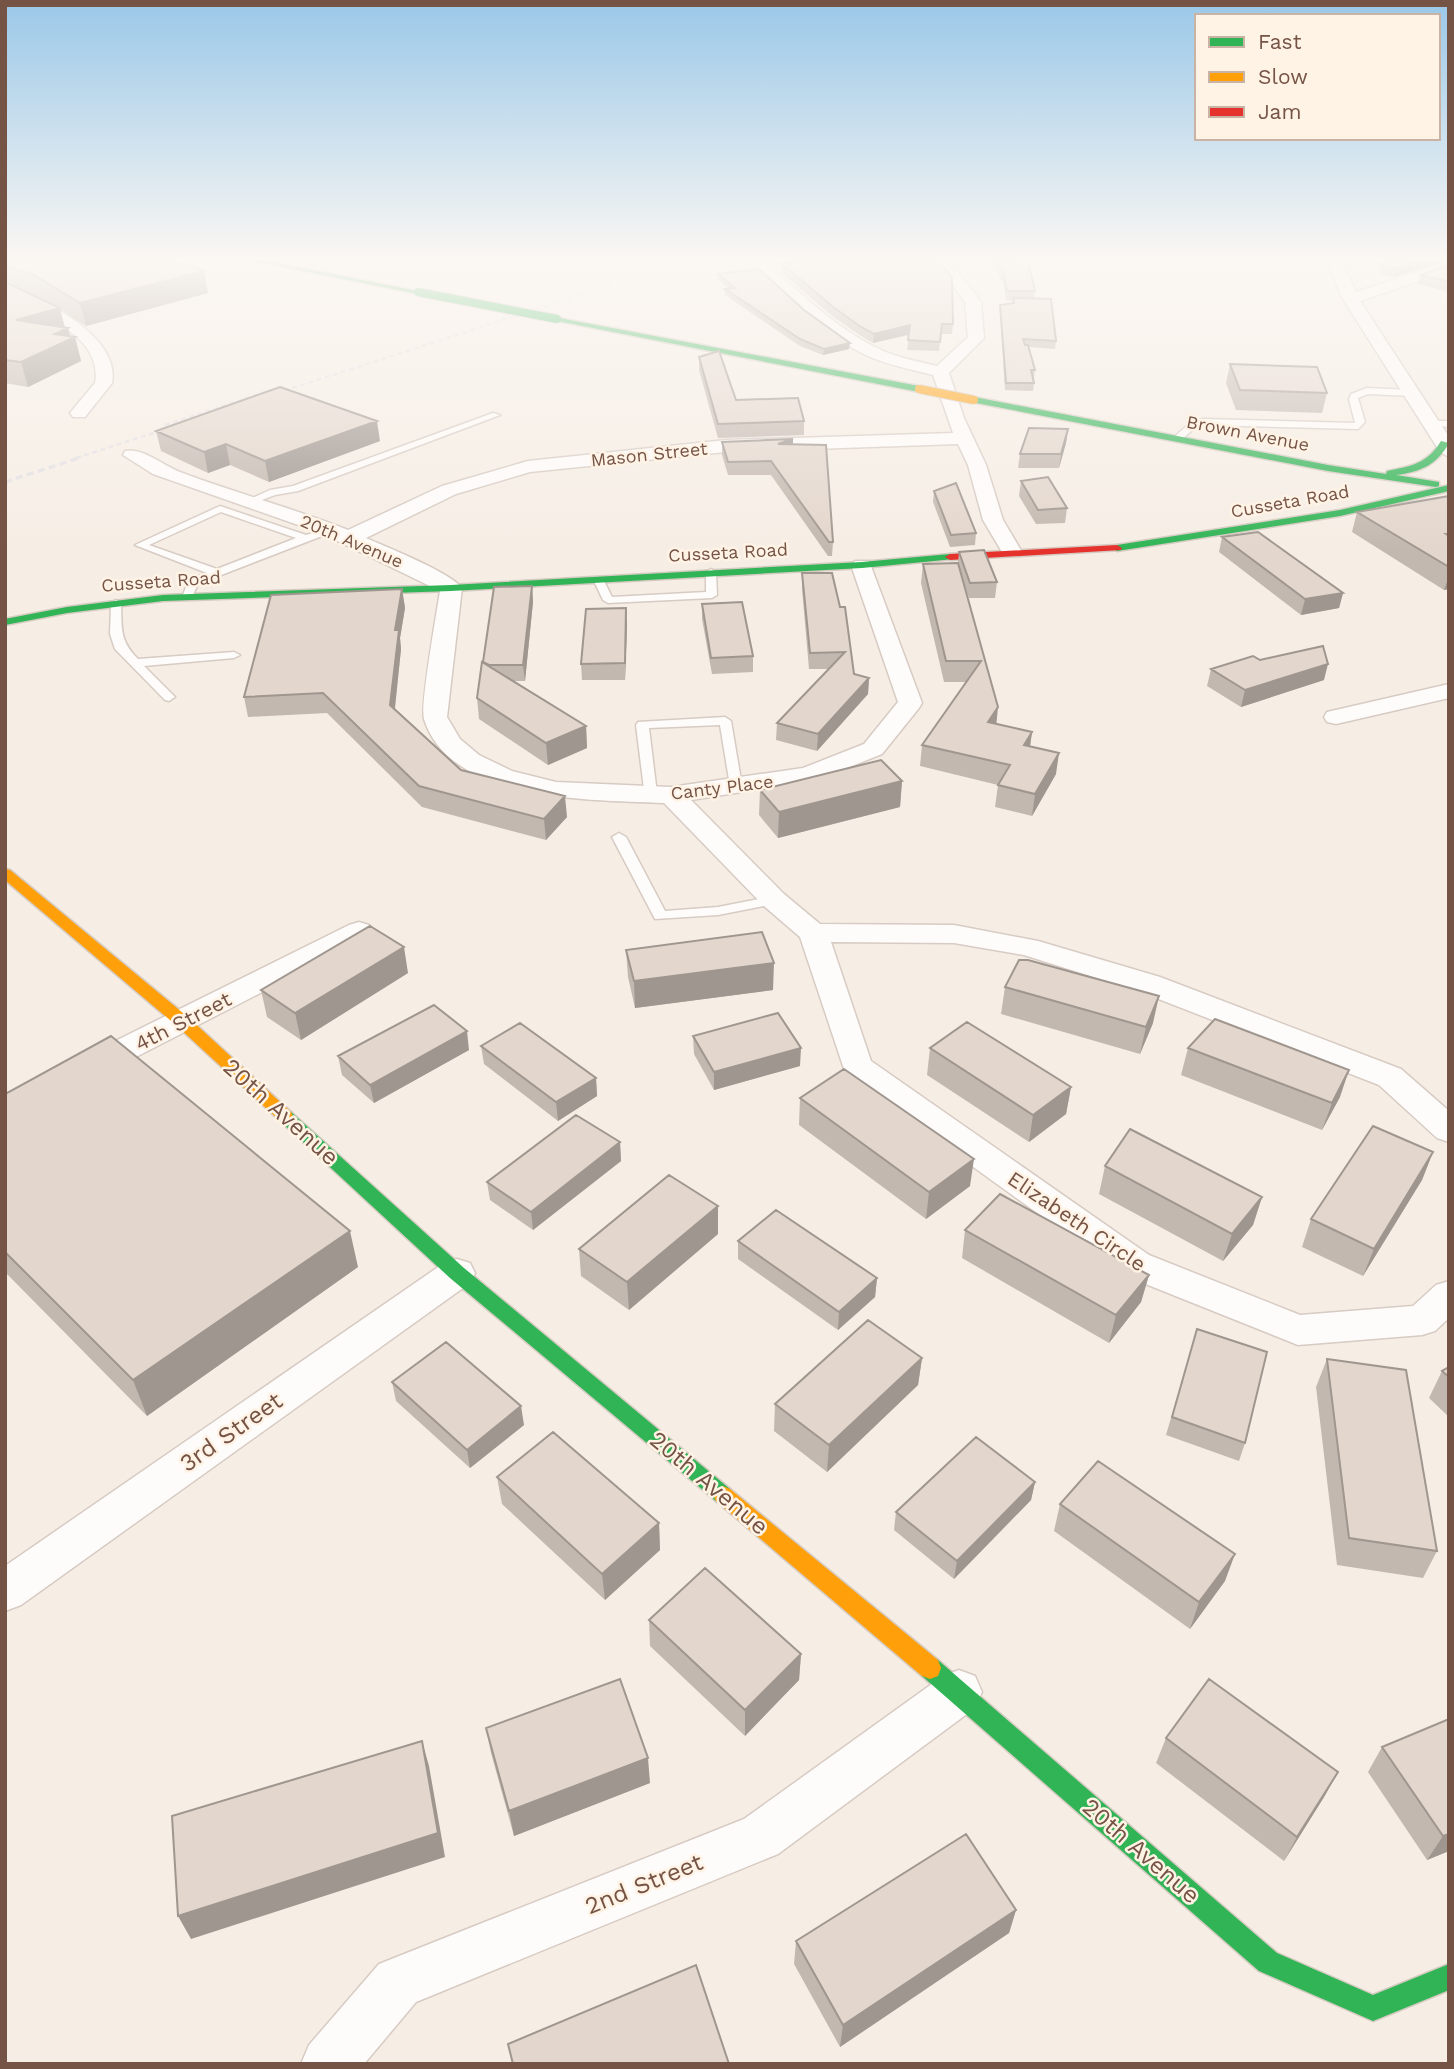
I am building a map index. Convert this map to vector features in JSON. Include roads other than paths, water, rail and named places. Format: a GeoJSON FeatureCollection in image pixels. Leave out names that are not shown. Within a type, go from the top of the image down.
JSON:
{"type":"FeatureCollection","features":[{"type":"Feature","properties":{"kind":"street"},"geometry":{"type":"LineString","coordinates":[[79,413],[100,389],[105,379],[99,358]]}},
{"type":"Feature","properties":{"kind":"street","name":"Brown Avenue"},"geometry":{"type":"LineString","coordinates":[[756,358],[1177,439],[1449,487]]}},
{"type":"Feature","properties":{"kind":"street"},"geometry":{"type":"LineString","coordinates":[[886,358],[940,372]]}},
{"type":"Feature","properties":{"kind":"street"},"geometry":{"type":"LineString","coordinates":[[940,372],[955,358]]}},
{"type":"Feature","properties":{"kind":"street"},"geometry":{"type":"LineString","coordinates":[[1367,474],[1416,470],[1435,460],[1447,448],[1389,358]]}},
{"type":"Feature","properties":{"kind":"street"},"geometry":{"type":"LineString","coordinates":[[940,372],[977,466],[993,520],[1012,552]]}},
{"type":"Feature","properties":{"kind":"street","name":"Mason Street"},"geometry":{"type":"LineString","coordinates":[[339,534],[449,490],[528,467],[726,446],[964,438]]}},
{"type":"Feature","properties":{"kind":"street","name":"20th Avenue"},"geometry":{"type":"LineString","coordinates":[[132,455],[151,468],[251,501],[404,561],[451,588]]}},
{"type":"Feature","properties":{"kind":"street","name":"Cusseta Road"},"geometry":{"type":"LineString","coordinates":[[5,622],[116,603],[187,597],[451,588],[862,565],[1012,552],[1124,548],[1340,513],[1449,487]]}},
{"type":"Feature","properties":{"kind":"street","name":"Canty Place"},"geometry":{"type":"LineString","coordinates":[[451,588],[435,717],[450,743],[470,760],[503,776],[555,790],[661,795],[808,775],[873,749],[909,703],[862,565]]}},
{"type":"Feature","properties":{"kind":"street"},"geometry":{"type":"LineString","coordinates":[[1336,718],[1449,691]]}},
{"type":"Feature","properties":{"kind":"street"},"geometry":{"type":"LineString","coordinates":[[661,795],[813,933],[954,933],[1028,947],[1149,984],[1390,1077],[1449,1130]]}},
{"type":"Feature","properties":{"kind":"street","name":"20th Avenue"},"geometry":{"type":"LineString","coordinates":[[5,873],[183,1022],[457,1273],[959,1692],[1268,1962],[1373,2008],[1449,1977]]}},
{"type":"Feature","properties":{"kind":"street","name":"4th Street"},"geometry":{"type":"LineString","coordinates":[[64,1080],[359,931]]}},
{"type":"Feature","properties":{"kind":"street","name":"Elizabeth Circle"},"geometry":{"type":"LineString","coordinates":[[813,933],[858,1067],[1136,1265],[1298,1330],[1422,1320],[1449,1295]]}},
{"type":"Feature","properties":{"kind":"street","name":"3rd Street"},"geometry":{"type":"LineString","coordinates":[[5,1591],[457,1273]]}},
{"type":"Feature","properties":{"kind":"street","name":"2nd Street"},"geometry":{"type":"LineString","coordinates":[[328,2064],[398,1983],[761,1837],[959,1692]]}},
{"type":"Feature","properties":{"kind":"lane"},"geometry":{"type":"LineString","coordinates":[[1177,439],[1194,424],[1203,422],[1358,426],[1361,422],[1354,396],[1414,396]]}},
{"type":"Feature","properties":{"kind":"lane"},"geometry":{"type":"LineString","coordinates":[[251,501],[273,492],[295,489],[496,415]]}},
{"type":"Feature","properties":{"kind":"lane"},"geometry":{"type":"LineString","coordinates":[[1432,422],[1449,424]]}},
{"type":"Feature","properties":{"kind":"lane"},"geometry":{"type":"LineString","coordinates":[[216,573],[140,545],[220,509],[306,538]]}},
{"type":"Feature","properties":{"kind":"lane"},"geometry":{"type":"LineString","coordinates":[[187,597],[192,582],[306,538],[339,534]]}},
{"type":"Feature","properties":{"kind":"lane"},"geometry":{"type":"LineString","coordinates":[[598,579],[608,600],[712,595],[711,572]]}},
{"type":"Feature","properties":{"kind":"lane"},"geometry":{"type":"LineString","coordinates":[[116,603],[116,635],[121,649],[169,697]]}},
{"type":"Feature","properties":{"kind":"lane"},"geometry":{"type":"LineString","coordinates":[[135,663],[234,655]]}},
{"type":"Feature","properties":{"kind":"lane"},"geometry":{"type":"LineString","coordinates":[[661,795],[642,725],[724,721],[736,786]]}},
{"type":"Feature","properties":{"kind":"lane"},"geometry":{"type":"LineString","coordinates":[[620,837],[660,916],[718,911],[774,900]]}},
{"type":"Feature","properties":{"kind":"railway"},"geometry":{"type":"LineString","coordinates":[[268,396],[387,358]]}},
{"type":"Feature","properties":{"kind":"railway"},"geometry":{"type":"LineString","coordinates":[[165,425],[275,389]]}},
{"type":"Feature","properties":{"kind":"railway"},"geometry":{"type":"LineString","coordinates":[[76,458],[175,426]]}},
{"type":"Feature","properties":{"kind":"railway"},"geometry":{"type":"LineString","coordinates":[[5,482],[82,457]]}}]}
